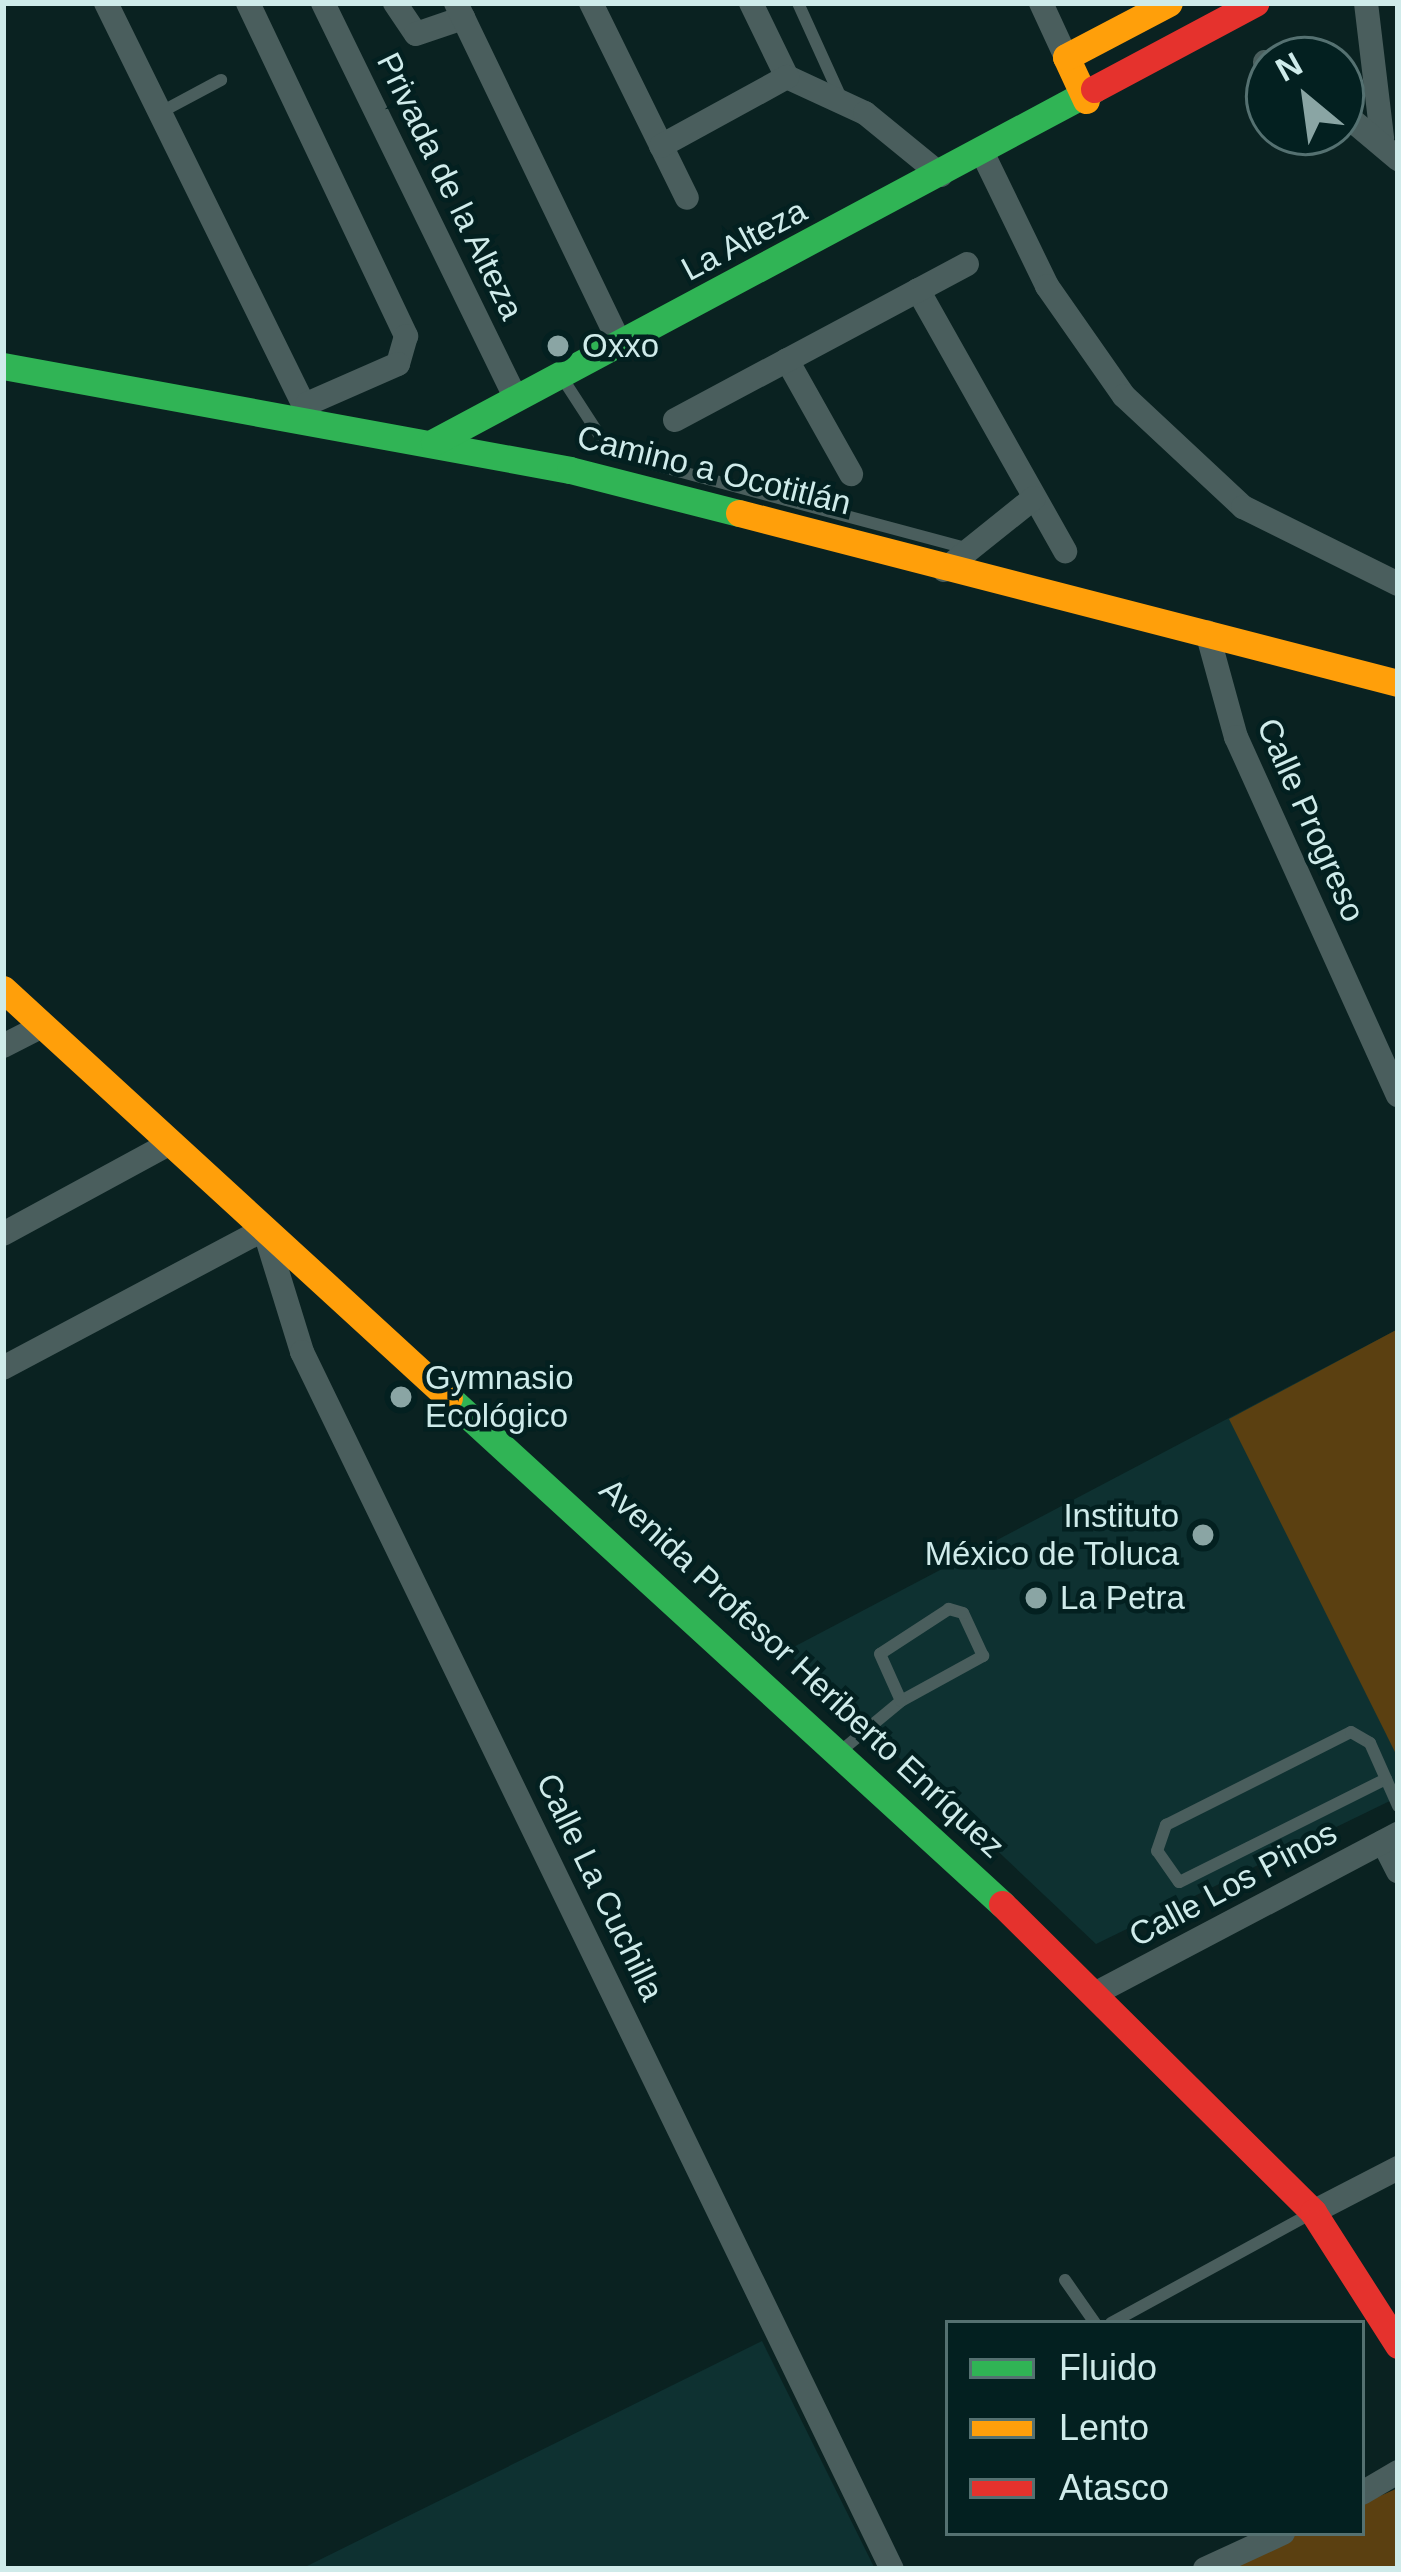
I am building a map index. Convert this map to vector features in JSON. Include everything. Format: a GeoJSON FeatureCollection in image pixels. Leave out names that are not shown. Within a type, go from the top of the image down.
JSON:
{"type":"FeatureCollection","features":[{"type":"Feature","properties":{"kind":"main road"},"geometry":{"type":"LineString","coordinates":[[1086,100],[1066,57],[1169,3]]}},
{"type":"Feature","properties":{"kind":"main road","name":"La Alteza"},"geometry":{"type":"LineString","coordinates":[[434,442],[1086,100],[1255,3]]}},
{"type":"Feature","properties":{"kind":"main road","name":"Camino a Ocotitlán"},"geometry":{"type":"LineString","coordinates":[[3,366],[309,413],[1398,683]]}},
{"type":"Feature","properties":{"kind":"main road","name":"Avenida Profesor Heriberto Enríquez"},"geometry":{"type":"LineString","coordinates":[[3,989],[841,1751],[1098,1992],[1313,2212],[1395,2330]]}},
{"type":"Feature","properties":{"kind":"street"},"geometry":{"type":"LineString","coordinates":[[106,3],[309,413],[398,364],[406,336],[248,3]]}},
{"type":"Feature","properties":{"kind":"street","name":"Privada de la Alteza"},"geometry":{"type":"LineString","coordinates":[[323,3],[516,399]]}},
{"type":"Feature","properties":{"kind":"street","name":"Privada de la Alteza"},"geometry":{"type":"LineString","coordinates":[[395,3],[416,34],[460,10]]}},
{"type":"Feature","properties":{"kind":"street"},"geometry":{"type":"LineString","coordinates":[[591,3],[687,198]]}},
{"type":"Feature","properties":{"kind":"street"},"geometry":{"type":"LineString","coordinates":[[751,3],[788,77],[842,100],[941,175]]}},
{"type":"Feature","properties":{"kind":"street"},"geometry":{"type":"LineString","coordinates":[[1040,3],[1066,57]]}},
{"type":"Feature","properties":{"kind":"street"},"geometry":{"type":"LineString","coordinates":[[1366,3],[1382,137]]}},
{"type":"Feature","properties":{"kind":"street"},"geometry":{"type":"LineString","coordinates":[[460,10],[621,346]]}},
{"type":"Feature","properties":{"kind":"street"},"geometry":{"type":"LineString","coordinates":[[661,146],[788,77]]}},
{"type":"Feature","properties":{"kind":"street"},"geometry":{"type":"LineString","coordinates":[[1365,126],[1382,137],[1398,159]]}},
{"type":"Feature","properties":{"kind":"street"},"geometry":{"type":"LineString","coordinates":[[983,154],[1082,343],[1169,443],[1243,507],[1398,584]]}},
{"type":"Feature","properties":{"kind":"street"},"geometry":{"type":"LineString","coordinates":[[675,420],[967,264]]}},
{"type":"Feature","properties":{"kind":"street"},"geometry":{"type":"LineString","coordinates":[[918,290],[1065,551]]}},
{"type":"Feature","properties":{"kind":"street"},"geometry":{"type":"LineString","coordinates":[[788,360],[851,474]]}},
{"type":"Feature","properties":{"kind":"street"},"geometry":{"type":"LineString","coordinates":[[944,570],[1034,498]]}},
{"type":"Feature","properties":{"kind":"street","name":"Calle Progreso"},"geometry":{"type":"LineString","coordinates":[[1207,632],[1236,737],[1398,1095]]}},
{"type":"Feature","properties":{"kind":"street"},"geometry":{"type":"LineString","coordinates":[[3,1046],[42,1026]]}},
{"type":"Feature","properties":{"kind":"street"},"geometry":{"type":"LineString","coordinates":[[3,1234],[169,1144]]}},
{"type":"Feature","properties":{"kind":"street"},"geometry":{"type":"LineString","coordinates":[[3,1368],[264,1229]]}},
{"type":"Feature","properties":{"kind":"street","name":"Calle La Cuchilla"},"geometry":{"type":"LineString","coordinates":[[264,1229],[302,1352],[892,2569]]}},
{"type":"Feature","properties":{"kind":"street"},"geometry":{"type":"LineString","coordinates":[[1390,1838],[1398,1870]]}},
{"type":"Feature","properties":{"kind":"street","name":"Calle Los Pinos"},"geometry":{"type":"LineString","coordinates":[[1098,1992],[1390,1838]]}},
{"type":"Feature","properties":{"kind":"street"},"geometry":{"type":"LineString","coordinates":[[1313,2212],[1398,2168]]}},
{"type":"Feature","properties":{"kind":"street"},"geometry":{"type":"LineString","coordinates":[[1365,2490],[1398,2472]]}},
{"type":"Feature","properties":{"kind":"street"},"geometry":{"type":"LineString","coordinates":[[1205,2569],[1276,2536]]}},
{"type":"Feature","properties":{"kind":"lane"},"geometry":{"type":"LineString","coordinates":[[798,3],[842,100]]}},
{"type":"Feature","properties":{"kind":"lane"},"geometry":{"type":"LineString","coordinates":[[163,111],[221,80]]}},
{"type":"Feature","properties":{"kind":"lane"},"geometry":{"type":"LineString","coordinates":[[561,376],[610,453],[970,550]]}},
{"type":"Feature","properties":{"kind":"lane"},"geometry":{"type":"LineString","coordinates":[[841,1751],[901,1701],[983,1656],[963,1613],[949,1609],[880,1654],[901,1701]]}},
{"type":"Feature","properties":{"kind":"lane"},"geometry":{"type":"LineString","coordinates":[[1386,1779],[1179,1882],[1157,1850],[1166,1825],[1343,1734],[1364,1736],[1386,1779],[1398,1806]]}},
{"type":"Feature","properties":{"kind":"lane"},"geometry":{"type":"LineString","coordinates":[[1116,2320],[1313,2212]]}},
{"type":"Feature","properties":{"kind":"lane"},"geometry":{"type":"LineString","coordinates":[[1065,2280],[1093,2320]]}},
{"type":"Feature","properties":{"kind":"shaded area","name":"Instituto México de Toluca"},"geometry":{"type":"Polygon","coordinates":[[[1398,1329],[1398,1797],[1096,1944],[786,1651],[1398,1329]]]}},
{"type":"Feature","properties":{"kind":"shaded area"},"geometry":{"type":"Polygon","coordinates":[[[1398,1329],[1398,1758],[1229,1419],[1398,1329]]]}},
{"type":"Feature","properties":{"kind":"shaded area"},"geometry":{"type":"Polygon","coordinates":[[[762,2341],[875,2569],[301,2569],[762,2341]]]}},
{"type":"Feature","properties":{"kind":"shaded area"},"geometry":{"type":"Polygon","coordinates":[[[1398,2488],[1398,2569],[1221,2569],[1292,2536],[1365,2536],[1365,2503],[1398,2488]]]}},
{"type":"Feature","properties":{"kind":"traffic: fast"},"geometry":{"type":"LineString","coordinates":[[434,442],[1094,89]]}},
{"type":"Feature","properties":{"kind":"traffic: fast"},"geometry":{"type":"LineString","coordinates":[[3,366],[570,470],[739,513]]}},
{"type":"Feature","properties":{"kind":"traffic: fast"},"geometry":{"type":"LineString","coordinates":[[449,1398],[1002,1904]]}},
{"type":"Feature","properties":{"kind":"traffic: slow"},"geometry":{"type":"LineString","coordinates":[[1086,100],[1066,57],[1169,3]]}},
{"type":"Feature","properties":{"kind":"traffic: slow"},"geometry":{"type":"LineString","coordinates":[[739,513],[1398,683]]}},
{"type":"Feature","properties":{"kind":"traffic: slow"},"geometry":{"type":"LineString","coordinates":[[3,989],[449,1398]]}},
{"type":"Feature","properties":{"kind":"traffic: jam"},"geometry":{"type":"LineString","coordinates":[[1094,89],[1255,3]]}},
{"type":"Feature","properties":{"kind":"traffic: jam"},"geometry":{"type":"LineString","coordinates":[[1002,1904],[1313,2212],[1398,2345]]}},
{"type":"Feature","properties":{"kind":"place","name":"Oxxo"},"geometry":{"type":"Point","coordinates":[558,346]}},
{"type":"Feature","properties":{"kind":"place","name":"Gymnasio Ecológico"},"geometry":{"type":"Point","coordinates":[401,1397]}},
{"type":"Feature","properties":{"kind":"place","name":"Instituto México de Toluca"},"geometry":{"type":"Point","coordinates":[1203,1535]}},
{"type":"Feature","properties":{"kind":"place","name":"La Petra"},"geometry":{"type":"Point","coordinates":[1036,1598]}}]}
